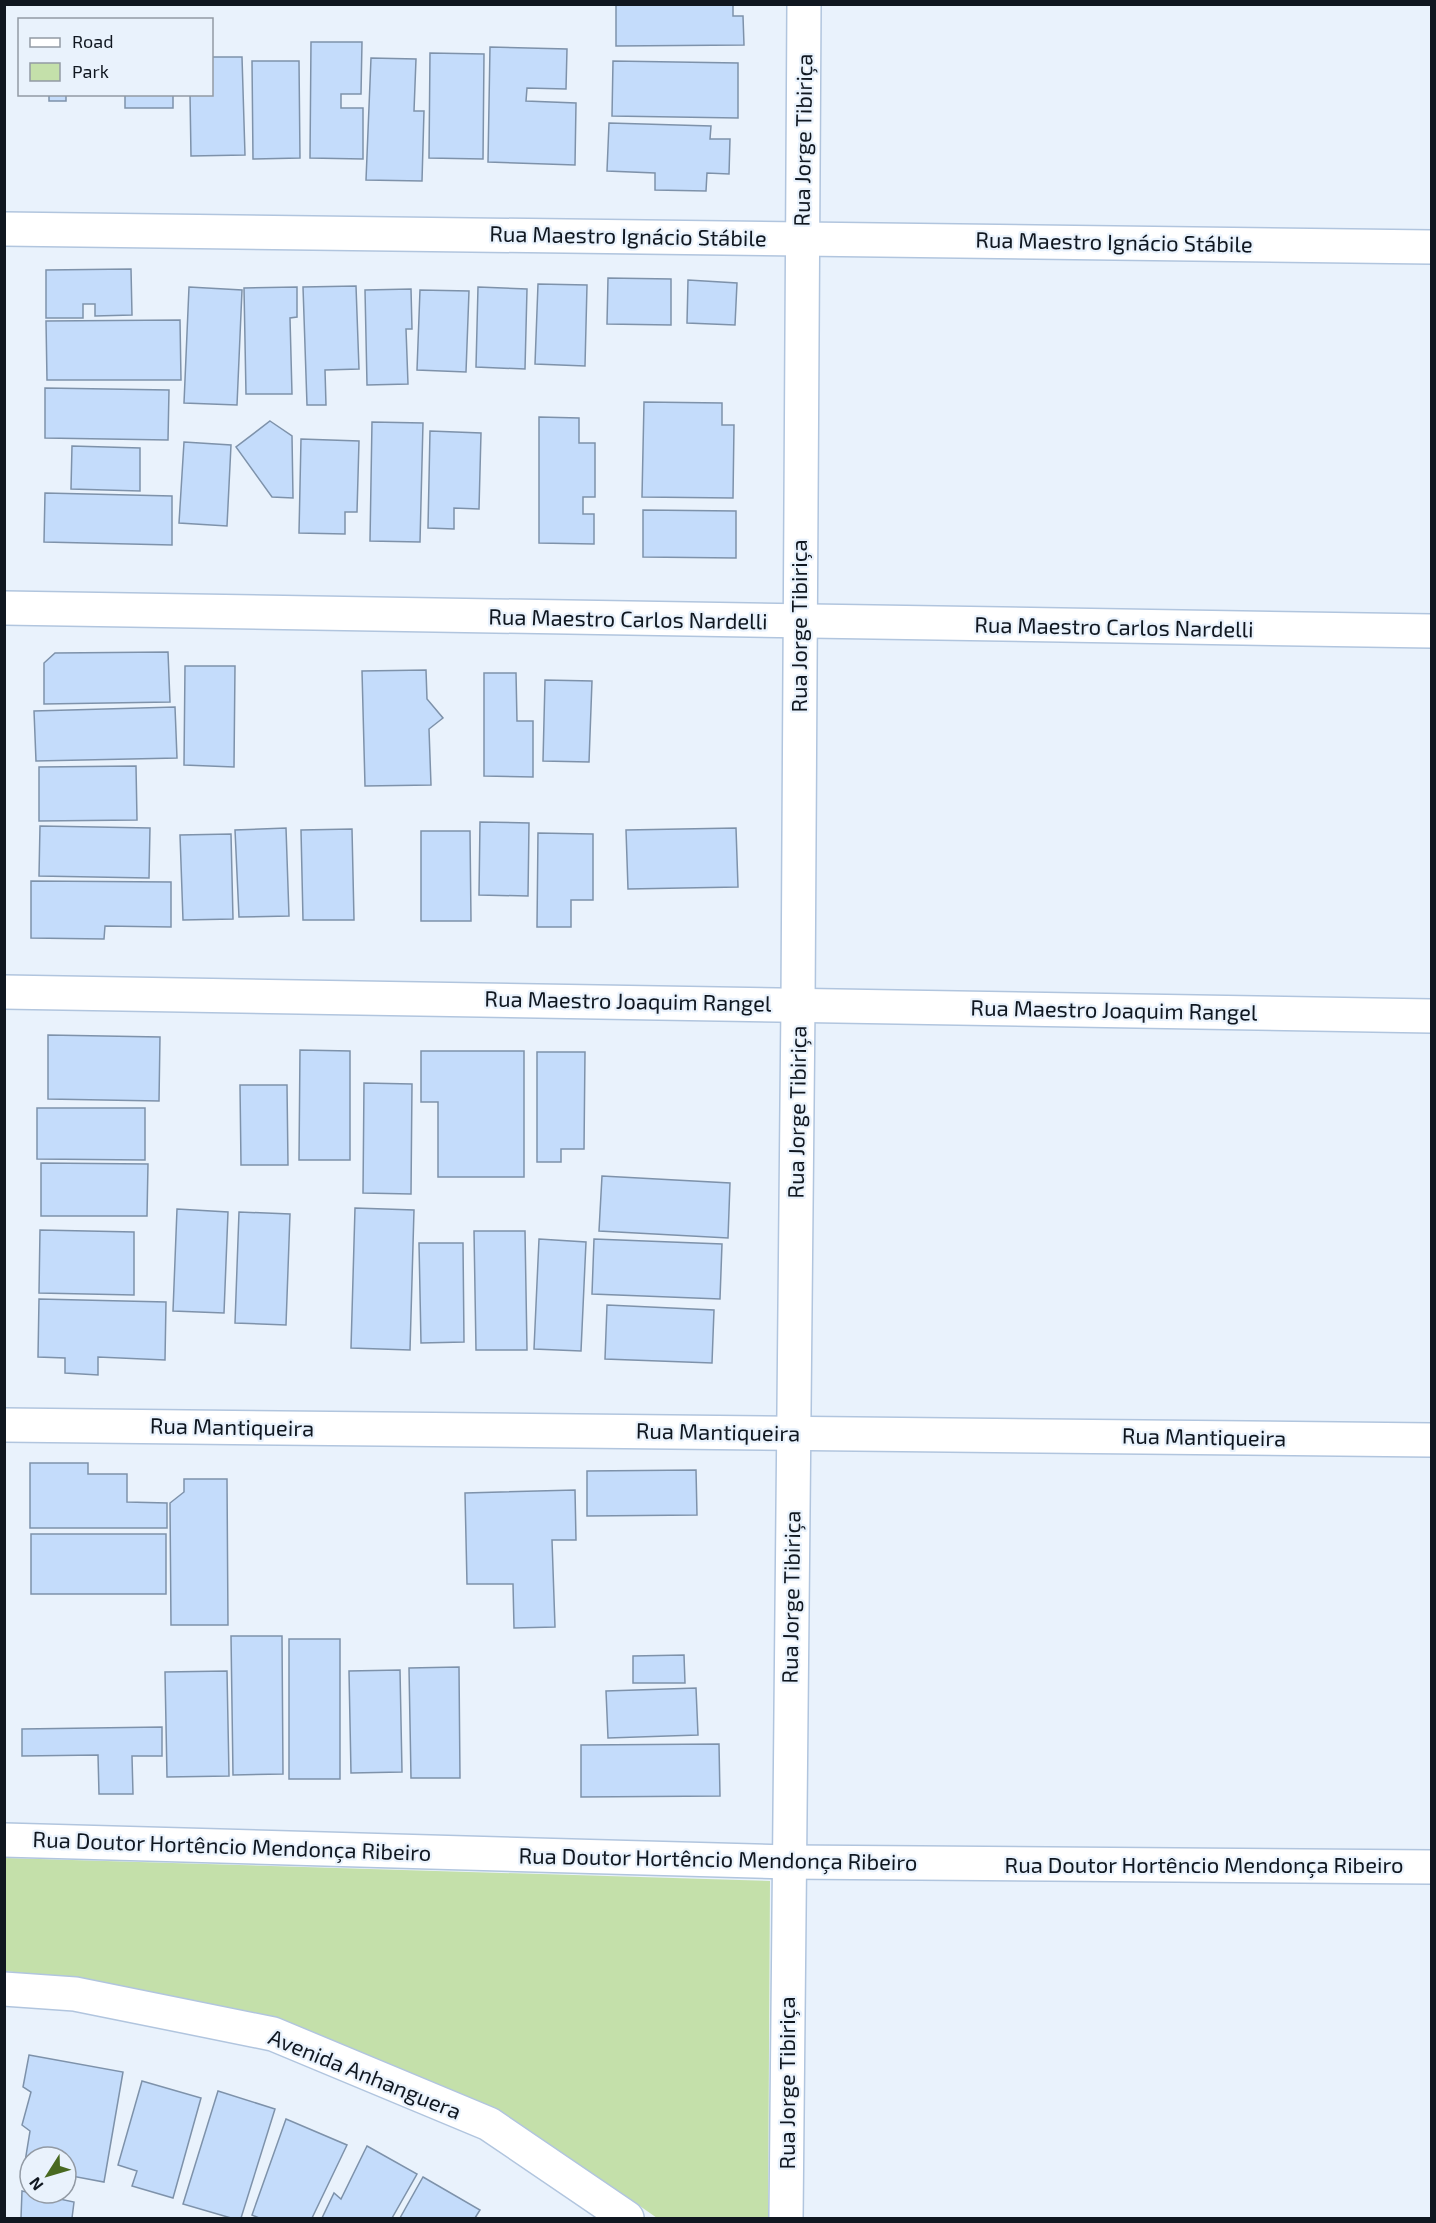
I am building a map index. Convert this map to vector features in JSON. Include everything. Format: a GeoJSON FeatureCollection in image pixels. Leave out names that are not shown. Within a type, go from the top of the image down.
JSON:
{"type":"FeatureCollection","features":[{"type":"Feature","properties":{"kind":"street","name":"Rua Jorge Tibiriça"},"geometry":{"type":"LineString","coordinates":[[786,2218],[798,1004],[804,4]]}},
{"type":"Feature","properties":{"kind":"street","name":"Rua Maestro Ignácio Stábile"},"geometry":{"type":"LineString","coordinates":[[4,229],[1431,247]]}},
{"type":"Feature","properties":{"kind":"street","name":"Rua Maestro Carlos Nardelli"},"geometry":{"type":"LineString","coordinates":[[4,608],[1431,631]]}},
{"type":"Feature","properties":{"kind":"street","name":"Rua Maestro Joaquim Rangel"},"geometry":{"type":"LineString","coordinates":[[4,992],[1431,1016]]}},
{"type":"Feature","properties":{"kind":"street","name":"Rua Mantiqueira"},"geometry":{"type":"LineString","coordinates":[[4,1425],[1431,1440]]}},
{"type":"Feature","properties":{"kind":"street","name":"Rua Doutor Hortêncio Mendonça Ribeiro"},"geometry":{"type":"LineString","coordinates":[[4,1840],[788,1862],[1431,1867]]}},
{"type":"Feature","properties":{"kind":"street","name":"Avenida Anhanguera"},"geometry":{"type":"LineString","coordinates":[[4,1989],[75,1994],[273,2034],[489,2124],[627,2218]]}},
{"type":"Feature","properties":{"kind":"green space"},"geometry":{"type":"Polygon","coordinates":[[[5,1858],[770,1881],[768,2218],[657,2218],[617,2190],[497,2118],[220,2010],[96,1981],[5,1971],[5,1858]]]}},
{"type":"Feature","properties":{"kind":"building"},"geometry":{"type":"Polygon","coordinates":[[[616,4],[733,4],[733,16],[743,16],[744,45],[616,46],[616,4]]]}},
{"type":"Feature","properties":{"kind":"building"},"geometry":{"type":"Polygon","coordinates":[[[311,42],[362,42],[361,94],[341,94],[341,108],[363,108],[363,159],[310,158],[311,42]]]}},
{"type":"Feature","properties":{"kind":"building"},"geometry":{"type":"Polygon","coordinates":[[[490,47],[567,49],[566,89],[527,88],[526,101],[576,103],[575,165],[488,162],[490,47]]]}},
{"type":"Feature","properties":{"kind":"building"},"geometry":{"type":"Polygon","coordinates":[[[430,53],[484,54],[483,159],[429,158],[430,53]]]}},
{"type":"Feature","properties":{"kind":"building"},"geometry":{"type":"Polygon","coordinates":[[[213,57],[242,57],[245,155],[191,156],[190,96],[213,96],[213,57]]]}},
{"type":"Feature","properties":{"kind":"building"},"geometry":{"type":"Polygon","coordinates":[[[371,58],[416,59],[414,111],[424,111],[422,181],[366,180],[371,58]]]}},
{"type":"Feature","properties":{"kind":"building"},"geometry":{"type":"Polygon","coordinates":[[[252,61],[299,61],[300,158],[253,159],[252,61]]]}},
{"type":"Feature","properties":{"kind":"building"},"geometry":{"type":"Polygon","coordinates":[[[613,61],[738,63],[738,118],[612,116],[613,61]]]}},
{"type":"Feature","properties":{"kind":"building"},"geometry":{"type":"Polygon","coordinates":[[[49,96],[66,96],[66,101],[49,101],[49,96]]]}},
{"type":"Feature","properties":{"kind":"building"},"geometry":{"type":"Polygon","coordinates":[[[125,96],[173,96],[173,108],[125,108],[125,96]]]}},
{"type":"Feature","properties":{"kind":"building"},"geometry":{"type":"Polygon","coordinates":[[[609,123],[711,126],[710,139],[730,139],[729,174],[707,173],[706,191],[655,190],[655,173],[607,171],[609,123]]]}},
{"type":"Feature","properties":{"kind":"building"},"geometry":{"type":"Polygon","coordinates":[[[131,269],[132,315],[95,316],[95,304],[83,304],[83,318],[46,318],[46,270],[131,269]]]}},
{"type":"Feature","properties":{"kind":"building"},"geometry":{"type":"Polygon","coordinates":[[[608,278],[671,279],[671,325],[607,324],[608,278]]]}},
{"type":"Feature","properties":{"kind":"building"},"geometry":{"type":"Polygon","coordinates":[[[688,280],[737,283],[735,325],[687,323],[688,280]]]}},
{"type":"Feature","properties":{"kind":"building"},"geometry":{"type":"Polygon","coordinates":[[[538,284],[587,285],[585,366],[535,364],[538,284]]]}},
{"type":"Feature","properties":{"kind":"building"},"geometry":{"type":"Polygon","coordinates":[[[356,286],[359,369],[325,370],[326,405],[307,405],[303,287],[356,286]]]}},
{"type":"Feature","properties":{"kind":"building"},"geometry":{"type":"Polygon","coordinates":[[[189,287],[242,290],[237,405],[184,403],[189,287]]]}},
{"type":"Feature","properties":{"kind":"building"},"geometry":{"type":"Polygon","coordinates":[[[297,287],[297,317],[290,318],[292,394],[246,394],[244,288],[297,287]]]}},
{"type":"Feature","properties":{"kind":"building"},"geometry":{"type":"Polygon","coordinates":[[[478,287],[527,289],[525,369],[476,367],[478,287]]]}},
{"type":"Feature","properties":{"kind":"building"},"geometry":{"type":"Polygon","coordinates":[[[411,289],[412,329],[406,329],[408,384],[367,385],[365,290],[411,289]]]}},
{"type":"Feature","properties":{"kind":"building"},"geometry":{"type":"Polygon","coordinates":[[[420,290],[469,291],[466,372],[417,370],[420,290]]]}},
{"type":"Feature","properties":{"kind":"building"},"geometry":{"type":"Polygon","coordinates":[[[180,320],[181,380],[47,380],[46,321],[180,320]]]}},
{"type":"Feature","properties":{"kind":"building"},"geometry":{"type":"Polygon","coordinates":[[[45,388],[169,390],[168,440],[45,438],[45,388]]]}},
{"type":"Feature","properties":{"kind":"building"},"geometry":{"type":"Polygon","coordinates":[[[644,402],[722,403],[722,425],[734,425],[733,498],[642,497],[644,402]]]}},
{"type":"Feature","properties":{"kind":"building"},"geometry":{"type":"Polygon","coordinates":[[[539,417],[579,418],[579,443],[595,443],[595,497],[583,497],[583,514],[594,514],[594,544],[539,543],[539,417]]]}},
{"type":"Feature","properties":{"kind":"building"},"geometry":{"type":"Polygon","coordinates":[[[270,421],[292,436],[293,498],[272,497],[236,447],[270,421]]]}},
{"type":"Feature","properties":{"kind":"building"},"geometry":{"type":"Polygon","coordinates":[[[372,422],[423,423],[420,542],[370,541],[372,422]]]}},
{"type":"Feature","properties":{"kind":"building"},"geometry":{"type":"Polygon","coordinates":[[[430,431],[481,433],[479,509],[454,508],[454,529],[428,528],[430,431]]]}},
{"type":"Feature","properties":{"kind":"building"},"geometry":{"type":"Polygon","coordinates":[[[301,439],[359,441],[357,512],[345,512],[345,534],[299,533],[301,439]]]}},
{"type":"Feature","properties":{"kind":"building"},"geometry":{"type":"Polygon","coordinates":[[[184,442],[231,445],[227,526],[179,523],[184,442]]]}},
{"type":"Feature","properties":{"kind":"building"},"geometry":{"type":"Polygon","coordinates":[[[72,446],[140,448],[140,491],[71,489],[72,446]]]}},
{"type":"Feature","properties":{"kind":"building"},"geometry":{"type":"Polygon","coordinates":[[[45,493],[172,496],[172,545],[44,542],[45,493]]]}},
{"type":"Feature","properties":{"kind":"building"},"geometry":{"type":"Polygon","coordinates":[[[643,510],[736,511],[736,558],[643,557],[643,510]]]}},
{"type":"Feature","properties":{"kind":"building"},"geometry":{"type":"Polygon","coordinates":[[[168,652],[170,702],[44,704],[44,663],[55,653],[168,652]]]}},
{"type":"Feature","properties":{"kind":"building"},"geometry":{"type":"Polygon","coordinates":[[[185,666],[235,666],[234,767],[184,765],[185,666]]]}},
{"type":"Feature","properties":{"kind":"building"},"geometry":{"type":"Polygon","coordinates":[[[426,670],[427,699],[443,718],[429,729],[431,785],[365,786],[362,671],[426,670]]]}},
{"type":"Feature","properties":{"kind":"building"},"geometry":{"type":"Polygon","coordinates":[[[484,673],[516,673],[517,721],[533,721],[533,777],[484,776],[484,673]]]}},
{"type":"Feature","properties":{"kind":"building"},"geometry":{"type":"Polygon","coordinates":[[[545,680],[592,681],[589,762],[543,761],[545,680]]]}},
{"type":"Feature","properties":{"kind":"building"},"geometry":{"type":"Polygon","coordinates":[[[175,707],[177,758],[36,761],[34,711],[175,707]]]}},
{"type":"Feature","properties":{"kind":"building"},"geometry":{"type":"Polygon","coordinates":[[[136,766],[137,820],[39,821],[39,767],[136,766]]]}},
{"type":"Feature","properties":{"kind":"building"},"geometry":{"type":"Polygon","coordinates":[[[480,822],[529,823],[528,896],[479,895],[480,822]]]}},
{"type":"Feature","properties":{"kind":"building"},"geometry":{"type":"Polygon","coordinates":[[[40,826],[150,828],[149,878],[39,876],[40,826]]]}},
{"type":"Feature","properties":{"kind":"building"},"geometry":{"type":"Polygon","coordinates":[[[286,828],[289,916],[239,917],[235,830],[286,828]]]}},
{"type":"Feature","properties":{"kind":"building"},"geometry":{"type":"Polygon","coordinates":[[[736,828],[738,887],[628,889],[626,830],[736,828]]]}},
{"type":"Feature","properties":{"kind":"building"},"geometry":{"type":"Polygon","coordinates":[[[352,829],[354,920],[303,920],[301,830],[352,829]]]}},
{"type":"Feature","properties":{"kind":"building"},"geometry":{"type":"Polygon","coordinates":[[[421,831],[470,831],[471,921],[421,921],[421,831]]]}},
{"type":"Feature","properties":{"kind":"building"},"geometry":{"type":"Polygon","coordinates":[[[538,833],[593,834],[593,900],[571,900],[571,927],[537,927],[538,833]]]}},
{"type":"Feature","properties":{"kind":"building"},"geometry":{"type":"Polygon","coordinates":[[[231,834],[233,919],[183,920],[180,835],[231,834]]]}},
{"type":"Feature","properties":{"kind":"building"},"geometry":{"type":"Polygon","coordinates":[[[31,881],[171,882],[171,927],[105,926],[104,939],[31,938],[31,881]]]}},
{"type":"Feature","properties":{"kind":"building"},"geometry":{"type":"Polygon","coordinates":[[[48,1035],[160,1037],[159,1101],[48,1099],[48,1035]]]}},
{"type":"Feature","properties":{"kind":"building"},"geometry":{"type":"Polygon","coordinates":[[[300,1050],[350,1051],[350,1160],[299,1160],[300,1050]]]}},
{"type":"Feature","properties":{"kind":"building"},"geometry":{"type":"Polygon","coordinates":[[[421,1051],[524,1051],[524,1177],[438,1177],[438,1102],[421,1102],[421,1051]]]}},
{"type":"Feature","properties":{"kind":"building"},"geometry":{"type":"Polygon","coordinates":[[[537,1052],[585,1052],[584,1149],[561,1149],[561,1162],[537,1162],[537,1052]]]}},
{"type":"Feature","properties":{"kind":"building"},"geometry":{"type":"Polygon","coordinates":[[[364,1083],[412,1084],[411,1194],[363,1193],[364,1083]]]}},
{"type":"Feature","properties":{"kind":"building"},"geometry":{"type":"Polygon","coordinates":[[[240,1085],[287,1085],[288,1165],[241,1165],[240,1085]]]}},
{"type":"Feature","properties":{"kind":"building"},"geometry":{"type":"Polygon","coordinates":[[[37,1108],[145,1108],[145,1160],[37,1159],[37,1108]]]}},
{"type":"Feature","properties":{"kind":"building"},"geometry":{"type":"Polygon","coordinates":[[[41,1163],[148,1164],[147,1216],[41,1216],[41,1163]]]}},
{"type":"Feature","properties":{"kind":"building"},"geometry":{"type":"Polygon","coordinates":[[[602,1176],[730,1183],[728,1238],[599,1231],[602,1176]]]}},
{"type":"Feature","properties":{"kind":"building"},"geometry":{"type":"Polygon","coordinates":[[[355,1208],[414,1210],[410,1350],[351,1348],[355,1208]]]}},
{"type":"Feature","properties":{"kind":"building"},"geometry":{"type":"Polygon","coordinates":[[[177,1209],[228,1212],[224,1313],[173,1311],[177,1209]]]}},
{"type":"Feature","properties":{"kind":"building"},"geometry":{"type":"Polygon","coordinates":[[[239,1212],[290,1214],[286,1325],[235,1323],[239,1212]]]}},
{"type":"Feature","properties":{"kind":"building"},"geometry":{"type":"Polygon","coordinates":[[[40,1230],[134,1232],[134,1295],[39,1293],[40,1230]]]}},
{"type":"Feature","properties":{"kind":"building"},"geometry":{"type":"Polygon","coordinates":[[[474,1231],[525,1231],[527,1350],[476,1350],[474,1231]]]}},
{"type":"Feature","properties":{"kind":"building"},"geometry":{"type":"Polygon","coordinates":[[[539,1239],[586,1242],[581,1351],[534,1349],[539,1239]]]}},
{"type":"Feature","properties":{"kind":"building"},"geometry":{"type":"Polygon","coordinates":[[[594,1239],[722,1244],[720,1299],[592,1294],[594,1239]]]}},
{"type":"Feature","properties":{"kind":"building"},"geometry":{"type":"Polygon","coordinates":[[[419,1243],[463,1243],[464,1342],[421,1343],[419,1243]]]}},
{"type":"Feature","properties":{"kind":"building"},"geometry":{"type":"Polygon","coordinates":[[[39,1299],[166,1302],[165,1360],[98,1357],[98,1375],[65,1373],[65,1358],[38,1357],[39,1299]]]}},
{"type":"Feature","properties":{"kind":"building"},"geometry":{"type":"Polygon","coordinates":[[[607,1305],[714,1310],[712,1363],[605,1359],[607,1305]]]}},
{"type":"Feature","properties":{"kind":"building"},"geometry":{"type":"Polygon","coordinates":[[[30,1463],[88,1463],[88,1474],[127,1474],[127,1502],[167,1503],[167,1528],[30,1528],[30,1463]]]}},
{"type":"Feature","properties":{"kind":"building"},"geometry":{"type":"Polygon","coordinates":[[[696,1470],[697,1515],[587,1516],[587,1471],[696,1470]]]}},
{"type":"Feature","properties":{"kind":"building"},"geometry":{"type":"Polygon","coordinates":[[[184,1479],[227,1479],[228,1625],[171,1625],[170,1503],[184,1492],[184,1479]]]}},
{"type":"Feature","properties":{"kind":"building"},"geometry":{"type":"Polygon","coordinates":[[[575,1490],[576,1540],[552,1540],[555,1627],[514,1628],[513,1584],[467,1584],[465,1493],[575,1490]]]}},
{"type":"Feature","properties":{"kind":"building"},"geometry":{"type":"Polygon","coordinates":[[[31,1534],[166,1534],[166,1594],[31,1594],[31,1534]]]}},
{"type":"Feature","properties":{"kind":"building"},"geometry":{"type":"Polygon","coordinates":[[[231,1636],[282,1636],[283,1774],[233,1775],[231,1636]]]}},
{"type":"Feature","properties":{"kind":"building"},"geometry":{"type":"Polygon","coordinates":[[[289,1639],[340,1639],[340,1779],[289,1779],[289,1639]]]}},
{"type":"Feature","properties":{"kind":"building"},"geometry":{"type":"Polygon","coordinates":[[[684,1655],[685,1683],[633,1683],[633,1656],[684,1655]]]}},
{"type":"Feature","properties":{"kind":"building"},"geometry":{"type":"Polygon","coordinates":[[[459,1667],[460,1778],[411,1778],[409,1668],[459,1667]]]}},
{"type":"Feature","properties":{"kind":"building"},"geometry":{"type":"Polygon","coordinates":[[[400,1670],[402,1772],[351,1773],[349,1671],[400,1670]]]}},
{"type":"Feature","properties":{"kind":"building"},"geometry":{"type":"Polygon","coordinates":[[[227,1671],[229,1776],[167,1777],[165,1672],[227,1671]]]}},
{"type":"Feature","properties":{"kind":"building"},"geometry":{"type":"Polygon","coordinates":[[[696,1688],[698,1735],[608,1738],[606,1691],[696,1688]]]}},
{"type":"Feature","properties":{"kind":"building"},"geometry":{"type":"Polygon","coordinates":[[[162,1727],[162,1756],[132,1756],[133,1794],[99,1794],[98,1755],[22,1756],[22,1729],[162,1727]]]}},
{"type":"Feature","properties":{"kind":"building"},"geometry":{"type":"Polygon","coordinates":[[[719,1744],[720,1796],[581,1797],[581,1745],[719,1744]]]}},
{"type":"Feature","properties":{"kind":"building"},"geometry":{"type":"Polygon","coordinates":[[[29,2055],[123,2072],[104,2182],[78,2177],[78,2145],[28,2145],[30,2131],[22,2125],[31,2092],[23,2087],[29,2055]]]}},
{"type":"Feature","properties":{"kind":"building"},"geometry":{"type":"Polygon","coordinates":[[[142,2081],[201,2098],[173,2198],[132,2186],[137,2171],[118,2165],[142,2081]]]}},
{"type":"Feature","properties":{"kind":"building"},"geometry":{"type":"Polygon","coordinates":[[[218,2091],[275,2109],[241,2218],[231,2218],[183,2204],[218,2091]]]}},
{"type":"Feature","properties":{"kind":"building"},"geometry":{"type":"Polygon","coordinates":[[[286,2119],[347,2145],[312,2218],[259,2218],[252,2215],[286,2119]]]}},
{"type":"Feature","properties":{"kind":"building"},"geometry":{"type":"Polygon","coordinates":[[[367,2146],[417,2174],[392,2218],[322,2218],[334,2193],[341,2199],[367,2146]]]}},
{"type":"Feature","properties":{"kind":"building"},"geometry":{"type":"Polygon","coordinates":[[[423,2177],[480,2210],[475,2218],[400,2218],[423,2177]]]}},
{"type":"Feature","properties":{"kind":"building"},"geometry":{"type":"Polygon","coordinates":[[[21,2205],[74,2205],[72,2218],[21,2218],[21,2205]]]}}]}
